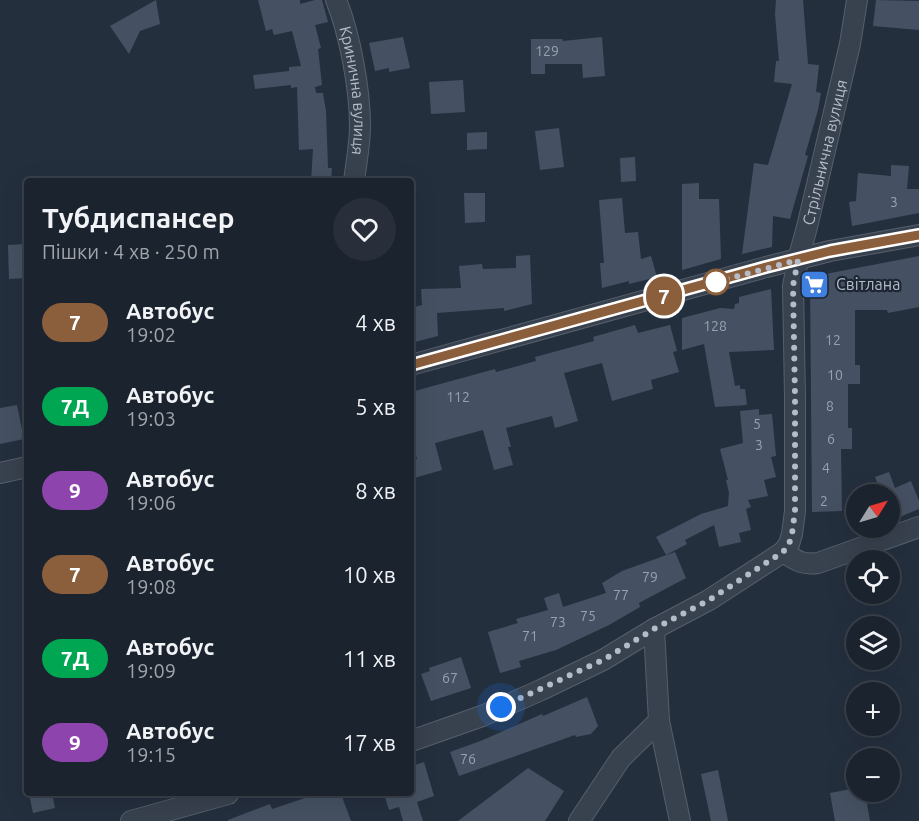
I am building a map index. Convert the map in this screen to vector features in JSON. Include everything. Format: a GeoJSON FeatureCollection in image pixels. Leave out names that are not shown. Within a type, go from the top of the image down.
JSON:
{"type":"FeatureCollection","features":[{"type":"Feature","properties":{"kind":"street","name":"Кринична вулиця"},"geometry":{"type":"LineString","coordinates":[[336,0],[350,49],[358,95],[360,127],[354,178]]}},
{"type":"Feature","properties":{"kind":"street","name":"Стрільнична вулиця"},"geometry":{"type":"LineString","coordinates":[[783,552],[792,534],[795,511],[793,286],[850,44],[857,0]]}},
{"type":"Feature","properties":{"kind":"street"},"geometry":{"type":"LineString","coordinates":[[414,365],[830,251],[919,235]]}},
{"type":"Feature","properties":{"kind":"street"},"geometry":{"type":"LineString","coordinates":[[0,473],[24,468]]}},
{"type":"Feature","properties":{"kind":"street"},"geometry":{"type":"LineString","coordinates":[[414,740],[482,716],[603,660],[654,629],[709,600],[783,552],[800,563],[818,563],[919,527]]}},
{"type":"Feature","properties":{"kind":"street"},"geometry":{"type":"LineString","coordinates":[[654,629],[659,720],[680,821]]}},
{"type":"Feature","properties":{"kind":"street"},"geometry":{"type":"LineString","coordinates":[[579,821],[621,758],[659,720]]}},
{"type":"Feature","properties":{"kind":"street"},"geometry":{"type":"LineString","coordinates":[[131,821],[221,796]]}},
{"type":"Feature","properties":{"kind":"building"},"geometry":{"type":"Polygon","coordinates":[[[156,0],[160,24],[140,31],[129,54],[110,26],[156,0]]]}},
{"type":"Feature","properties":{"kind":"building"},"geometry":{"type":"Polygon","coordinates":[[[258,0],[300,0],[300,4],[322,0],[328,22],[315,25],[321,48],[318,49],[322,85],[315,87],[316,93],[323,93],[328,168],[332,168],[331,178],[311,178],[313,149],[299,150],[297,87],[291,88],[291,85],[255,89],[253,75],[289,71],[289,67],[301,66],[292,31],[274,35],[272,29],[266,31],[258,0]]]}},
{"type":"Feature","properties":{"kind":"building"},"geometry":{"type":"Polygon","coordinates":[[[776,0],[803,0],[808,64],[819,65],[816,92],[821,93],[805,155],[808,156],[790,219],[773,216],[772,247],[742,254],[754,163],[768,165],[792,84],[774,82],[776,61],[779,61],[776,0]]]}},
{"type":"Feature","properties":{"kind":"building"},"geometry":{"type":"Polygon","coordinates":[[[876,0],[919,1],[919,30],[873,26],[876,0]]]}},
{"type":"Feature","properties":{"kind":"building"},"geometry":{"type":"Polygon","coordinates":[[[403,37],[410,68],[389,72],[389,68],[375,71],[369,43],[403,37]]]}},
{"type":"Feature","properties":{"kind":"building"},"geometry":{"type":"Polygon","coordinates":[[[602,37],[605,76],[583,78],[582,64],[545,64],[545,74],[531,74],[531,39],[562,39],[563,41],[602,37]]]}},
{"type":"Feature","properties":{"kind":"building"},"geometry":{"type":"Polygon","coordinates":[[[463,80],[465,112],[431,114],[429,82],[463,80]]]}},
{"type":"Feature","properties":{"kind":"building"},"geometry":{"type":"Polygon","coordinates":[[[559,128],[564,167],[540,170],[535,131],[559,128]]]}},
{"type":"Feature","properties":{"kind":"building"},"geometry":{"type":"Polygon","coordinates":[[[487,132],[487,149],[467,150],[467,133],[487,132]]]}},
{"type":"Feature","properties":{"kind":"building"},"geometry":{"type":"Polygon","coordinates":[[[635,157],[636,181],[621,182],[620,158],[635,157]]]}},
{"type":"Feature","properties":{"kind":"building"},"geometry":{"type":"Polygon","coordinates":[[[891,165],[909,166],[907,189],[919,189],[919,213],[852,226],[849,202],[856,201],[858,173],[891,176],[891,165]]]}},
{"type":"Feature","properties":{"kind":"building"},"geometry":{"type":"Polygon","coordinates":[[[699,183],[699,199],[719,199],[721,259],[682,270],[682,184],[699,183]]]}},
{"type":"Feature","properties":{"kind":"building"},"geometry":{"type":"Polygon","coordinates":[[[464,193],[485,193],[485,222],[465,223],[464,193]]]}},
{"type":"Feature","properties":{"kind":"building"},"geometry":{"type":"Polygon","coordinates":[[[622,198],[625,233],[638,232],[641,259],[651,256],[657,277],[602,288],[600,263],[604,263],[599,200],[622,198]]]}},
{"type":"Feature","properties":{"kind":"building"},"geometry":{"type":"Polygon","coordinates":[[[24,244],[24,278],[9,279],[8,245],[24,244]]]}},
{"type":"Feature","properties":{"kind":"building"},"geometry":{"type":"Polygon","coordinates":[[[530,255],[532,304],[504,311],[504,308],[437,313],[438,336],[414,342],[414,307],[422,305],[421,289],[461,288],[459,266],[482,264],[483,269],[516,268],[516,256],[530,255]]]}},
{"type":"Feature","properties":{"kind":"building"},"geometry":{"type":"Polygon","coordinates":[[[919,256],[919,307],[888,313],[887,310],[855,310],[855,365],[860,365],[860,384],[848,384],[848,428],[852,428],[852,449],[841,449],[842,511],[812,512],[810,277],[919,256]]]}},
{"type":"Feature","properties":{"kind":"building"},"geometry":{"type":"Polygon","coordinates":[[[771,289],[774,350],[729,352],[735,386],[740,385],[740,389],[745,389],[747,405],[715,407],[704,344],[682,350],[682,318],[720,308],[734,309],[735,304],[739,303],[739,297],[771,289]]]}},
{"type":"Feature","properties":{"kind":"building"},"geometry":{"type":"Polygon","coordinates":[[[635,325],[638,333],[670,325],[677,351],[673,352],[679,372],[651,380],[653,389],[612,401],[602,363],[564,373],[578,421],[555,428],[552,416],[506,428],[513,465],[494,470],[483,430],[435,443],[442,470],[414,478],[414,460],[417,459],[414,448],[414,391],[495,369],[496,372],[536,361],[535,357],[594,341],[593,337],[635,325]]]}},
{"type":"Feature","properties":{"kind":"building"},"geometry":{"type":"Polygon","coordinates":[[[17,405],[24,439],[0,444],[0,408],[17,405]]]}},
{"type":"Feature","properties":{"kind":"building"},"geometry":{"type":"Polygon","coordinates":[[[759,409],[759,415],[772,414],[776,456],[771,457],[776,477],[764,480],[768,496],[748,500],[751,507],[746,509],[751,530],[739,533],[741,542],[719,547],[714,525],[685,540],[687,544],[666,555],[656,537],[701,514],[728,506],[729,493],[726,480],[728,480],[720,449],[743,443],[740,411],[759,409]]]}},
{"type":"Feature","properties":{"kind":"building"},"geometry":{"type":"Polygon","coordinates":[[[889,472],[894,484],[878,484],[875,477],[889,472]]]}},
{"type":"Feature","properties":{"kind":"building"},"geometry":{"type":"Polygon","coordinates":[[[911,481],[919,501],[919,509],[900,517],[900,486],[911,481]]]}},
{"type":"Feature","properties":{"kind":"building"},"geometry":{"type":"Polygon","coordinates":[[[675,552],[686,578],[639,603],[640,607],[609,625],[556,650],[519,661],[521,667],[500,673],[488,632],[518,623],[516,619],[548,610],[544,598],[559,593],[563,607],[606,593],[602,583],[622,571],[675,552]]]}},
{"type":"Feature","properties":{"kind":"building"},"geometry":{"type":"Polygon","coordinates":[[[461,657],[471,688],[431,701],[421,674],[430,671],[429,668],[461,657]]]}},
{"type":"Feature","properties":{"kind":"building"},"geometry":{"type":"Polygon","coordinates":[[[587,697],[598,726],[591,734],[576,737],[575,735],[459,776],[450,752],[587,697]]]}},
{"type":"Feature","properties":{"kind":"building"},"geometry":{"type":"Polygon","coordinates":[[[424,762],[434,796],[417,802],[423,821],[403,821],[399,807],[389,810],[385,796],[414,796],[414,765],[424,762]]]}},
{"type":"Feature","properties":{"kind":"building"},"geometry":{"type":"Polygon","coordinates":[[[528,768],[564,791],[545,821],[458,821],[528,768]]]}},
{"type":"Feature","properties":{"kind":"building"},"geometry":{"type":"Polygon","coordinates":[[[718,770],[728,821],[711,821],[701,774],[718,770]]]}},
{"type":"Feature","properties":{"kind":"building"},"geometry":{"type":"Polygon","coordinates":[[[846,790],[846,802],[867,802],[870,821],[835,821],[830,793],[846,790]]]}},
{"type":"Feature","properties":{"kind":"building"},"geometry":{"type":"Polygon","coordinates":[[[29,796],[52,796],[55,808],[33,813],[29,796]]]}},
{"type":"Feature","properties":{"kind":"building"},"geometry":{"type":"Polygon","coordinates":[[[311,796],[342,796],[351,821],[228,821],[270,804],[272,809],[311,796]]]}},
{"type":"Feature","properties":{"kind":"bus line","name":"7"},"geometry":{"type":"LineString","coordinates":[[414,364],[766,267],[830,251],[919,235]]}},
{"type":"Feature","properties":{"kind":"place","name":"Світлана"},"geometry":{"type":"Point","coordinates":[815,284]}},
{"type":"Feature","properties":{"kind":"route"},"geometry":{"type":"LineString","coordinates":[[501,707],[603,660],[759,569],[783,552],[789,544],[795,511],[793,286],[798,260],[716,282]]}}]}
